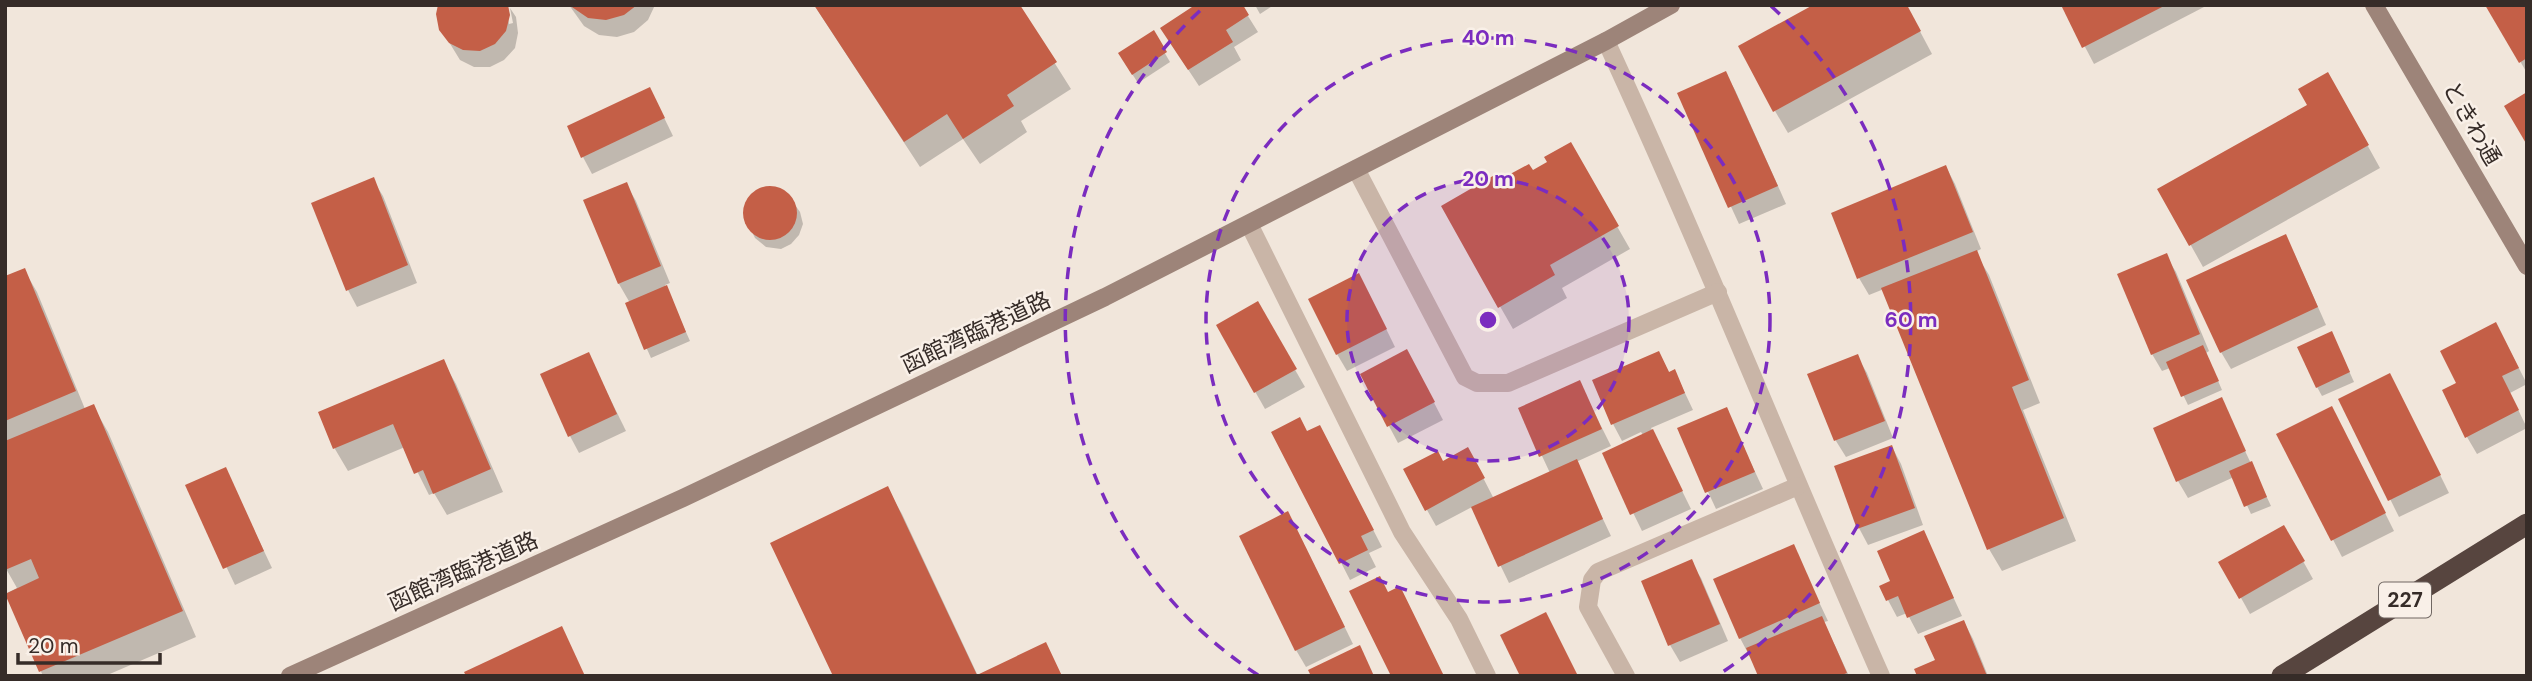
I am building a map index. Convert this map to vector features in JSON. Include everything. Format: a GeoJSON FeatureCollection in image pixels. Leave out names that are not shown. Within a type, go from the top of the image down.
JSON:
{"type":"FeatureCollection","features":[{"type":"Feature","properties":{"kind":"highway","name":"227"},"geometry":{"type":"LineString","coordinates":[[2283,676],[2527,524]]}},
{"type":"Feature","properties":{"kind":"street","name":"函館湾臨港道路"},"geometry":{"type":"LineString","coordinates":[[290,676],[683,498],[1105,297],[1606,41],[1671,5]]}},
{"type":"Feature","properties":{"kind":"street","name":"ときわ通"},"geometry":{"type":"LineString","coordinates":[[2374,5],[2527,266]]}},
{"type":"Feature","properties":{"kind":"street"},"geometry":{"type":"LineString","coordinates":[[1606,41],[1718,292],[1798,486],[1881,676]]}},
{"type":"Feature","properties":{"kind":"street"},"geometry":{"type":"LineString","coordinates":[[1356,169],[1465,377],[1478,383],[1508,383],[1718,292]]}},
{"type":"Feature","properties":{"kind":"street"},"geometry":{"type":"LineString","coordinates":[[1249,224],[1402,532],[1459,619],[1487,676]]}},
{"type":"Feature","properties":{"kind":"street"},"geometry":{"type":"LineString","coordinates":[[1626,676],[1588,607],[1592,580],[1598,572],[1798,486]]}},
{"type":"Feature","properties":{"kind":"building"},"geometry":{"type":"Polygon","coordinates":[[[438,5],[508,5],[510,15],[506,31],[495,44],[480,51],[463,50],[449,43],[439,30],[436,14],[438,5]]]}},
{"type":"Feature","properties":{"kind":"building"},"geometry":{"type":"Polygon","coordinates":[[[569,5],[637,5],[624,15],[606,20],[588,18],[569,5]]]}},
{"type":"Feature","properties":{"kind":"building"},"geometry":{"type":"Polygon","coordinates":[[[814,5],[1020,5],[1057,62],[1007,95],[1014,106],[963,139],[947,114],[904,142],[814,5]]]}},
{"type":"Feature","properties":{"kind":"building"},"geometry":{"type":"Polygon","coordinates":[[[1195,5],[1243,5],[1249,15],[1226,30],[1233,42],[1188,70],[1160,28],[1195,5]]]}},
{"type":"Feature","properties":{"kind":"building"},"geometry":{"type":"Polygon","coordinates":[[[1813,5],[1907,5],[1921,31],[1773,112],[1738,46],[1813,5]]]}},
{"type":"Feature","properties":{"kind":"building"},"geometry":{"type":"Polygon","coordinates":[[[2061,5],[2166,5],[2082,48],[2061,5]]]}},
{"type":"Feature","properties":{"kind":"building"},"geometry":{"type":"Polygon","coordinates":[[[2485,5],[2527,5],[2527,58],[2519,63],[2485,5]]]}},
{"type":"Feature","properties":{"kind":"building"},"geometry":{"type":"Polygon","coordinates":[[[1154,30],[1167,52],[1132,75],[1118,53],[1154,30]]]}},
{"type":"Feature","properties":{"kind":"building"},"geometry":{"type":"Polygon","coordinates":[[[1726,71],[1778,186],[1728,208],[1677,93],[1726,71]]]}},
{"type":"Feature","properties":{"kind":"building"},"geometry":{"type":"Polygon","coordinates":[[[2328,72],[2369,145],[2189,246],[2157,189],[2307,105],[2298,89],[2328,72]]]}},
{"type":"Feature","properties":{"kind":"building"},"geometry":{"type":"Polygon","coordinates":[[[650,87],[665,118],[581,158],[567,126],[650,87]]]}},
{"type":"Feature","properties":{"kind":"building"},"geometry":{"type":"Polygon","coordinates":[[[2527,92],[2527,145],[2504,106],[2527,92]]]}},
{"type":"Feature","properties":{"kind":"building"},"geometry":{"type":"Polygon","coordinates":[[[1571,142],[1619,226],[1550,265],[1555,275],[1498,308],[1441,206],[1498,173],[1501,179],[1529,164],[1533,170],[1547,162],[1544,157],[1571,142]]]}},
{"type":"Feature","properties":{"kind":"building"},"geometry":{"type":"Polygon","coordinates":[[[1946,165],[1973,232],[1857,279],[1831,213],[1946,165]]]}},
{"type":"Feature","properties":{"kind":"building"},"geometry":{"type":"Polygon","coordinates":[[[374,177],[408,265],[346,291],[311,203],[374,177]]]}},
{"type":"Feature","properties":{"kind":"building"},"geometry":{"type":"Polygon","coordinates":[[[627,182],[661,266],[618,284],[583,200],[627,182]]]}},
{"type":"Feature","properties":{"kind":"building"},"geometry":{"type":"Polygon","coordinates":[[[775,186],[785,190],[793,198],[797,213],[793,228],[785,236],[765,240],[755,236],[747,228],[743,208],[747,198],[755,190],[775,186]]]}},
{"type":"Feature","properties":{"kind":"building"},"geometry":{"type":"Polygon","coordinates":[[[2286,234],[2318,307],[2220,353],[2186,280],[2286,234]]]}},
{"type":"Feature","properties":{"kind":"building"},"geometry":{"type":"Polygon","coordinates":[[[1977,250],[2029,380],[2012,387],[2064,518],[1987,550],[1881,288],[1977,250]]]}},
{"type":"Feature","properties":{"kind":"building"},"geometry":{"type":"Polygon","coordinates":[[[2167,253],[2200,334],[2151,355],[2117,274],[2167,253]]]}},
{"type":"Feature","properties":{"kind":"building"},"geometry":{"type":"Polygon","coordinates":[[[25,268],[76,391],[5,421],[5,276],[25,268]]]}},
{"type":"Feature","properties":{"kind":"building"},"geometry":{"type":"Polygon","coordinates":[[[1359,273],[1387,329],[1336,355],[1308,299],[1359,273]]]}},
{"type":"Feature","properties":{"kind":"building"},"geometry":{"type":"Polygon","coordinates":[[[667,285],[686,332],[644,350],[625,303],[667,285]]]}},
{"type":"Feature","properties":{"kind":"building"},"geometry":{"type":"Polygon","coordinates":[[[1258,301],[1297,369],[1254,393],[1216,325],[1258,301]]]}},
{"type":"Feature","properties":{"kind":"building"},"geometry":{"type":"Polygon","coordinates":[[[2496,322],[2519,368],[2502,376],[2519,410],[2465,438],[2442,390],[2456,383],[2440,351],[2496,322]]]}},
{"type":"Feature","properties":{"kind":"building"},"geometry":{"type":"Polygon","coordinates":[[[2332,331],[2350,372],[2316,388],[2297,347],[2332,331]]]}},
{"type":"Feature","properties":{"kind":"building"},"geometry":{"type":"Polygon","coordinates":[[[2203,345],[2219,381],[2181,397],[2166,362],[2203,345]]]}},
{"type":"Feature","properties":{"kind":"building"},"geometry":{"type":"Polygon","coordinates":[[[1407,349],[1435,402],[1387,427],[1360,374],[1407,349]]]}},
{"type":"Feature","properties":{"kind":"building"},"geometry":{"type":"Polygon","coordinates":[[[1659,351],[1669,372],[1675,369],[1685,393],[1611,425],[1592,380],[1659,351]]]}},
{"type":"Feature","properties":{"kind":"building"},"geometry":{"type":"Polygon","coordinates":[[[589,352],[617,414],[568,437],[540,374],[589,352]]]}},
{"type":"Feature","properties":{"kind":"building"},"geometry":{"type":"Polygon","coordinates":[[[1858,354],[1885,421],[1834,441],[1807,374],[1858,354]]]}},
{"type":"Feature","properties":{"kind":"building"},"geometry":{"type":"Polygon","coordinates":[[[444,359],[491,469],[433,494],[423,470],[414,474],[393,424],[333,449],[318,412],[444,359]]]}},
{"type":"Feature","properties":{"kind":"building"},"geometry":{"type":"Polygon","coordinates":[[[2390,373],[2441,475],[2388,501],[2338,399],[2390,373]]]}},
{"type":"Feature","properties":{"kind":"building"},"geometry":{"type":"Polygon","coordinates":[[[1580,380],[1602,429],[1539,457],[1518,408],[1580,380]]]}},
{"type":"Feature","properties":{"kind":"building"},"geometry":{"type":"Polygon","coordinates":[[[2222,397],[2246,451],[2176,482],[2153,428],[2222,397]]]}},
{"type":"Feature","properties":{"kind":"building"},"geometry":{"type":"Polygon","coordinates":[[[94,404],[183,611],[39,672],[5,594],[39,578],[31,559],[5,570],[5,441],[94,404]]]}},
{"type":"Feature","properties":{"kind":"building"},"geometry":{"type":"Polygon","coordinates":[[[2332,406],[2386,513],[2331,541],[2276,434],[2332,406]]]}},
{"type":"Feature","properties":{"kind":"building"},"geometry":{"type":"Polygon","coordinates":[[[1727,407],[1755,472],[1705,493],[1677,428],[1727,407]]]}},
{"type":"Feature","properties":{"kind":"building"},"geometry":{"type":"Polygon","coordinates":[[[1300,417],[1307,431],[1320,425],[1374,530],[1361,536],[1368,550],[1339,564],[1271,432],[1300,417]]]}},
{"type":"Feature","properties":{"kind":"building"},"geometry":{"type":"Polygon","coordinates":[[[1653,429],[1683,491],[1630,515],[1602,453],[1653,429]]]}},
{"type":"Feature","properties":{"kind":"building"},"geometry":{"type":"Polygon","coordinates":[[[1892,445],[1915,508],[1857,529],[1834,466],[1892,445]]]}},
{"type":"Feature","properties":{"kind":"building"},"geometry":{"type":"Polygon","coordinates":[[[1468,447],[1485,478],[1425,511],[1403,469],[1438,451],[1443,461],[1468,447]]]}},
{"type":"Feature","properties":{"kind":"building"},"geometry":{"type":"Polygon","coordinates":[[[1577,459],[1603,519],[1498,567],[1471,507],[1577,459]]]}},
{"type":"Feature","properties":{"kind":"building"},"geometry":{"type":"Polygon","coordinates":[[[2252,461],[2267,497],[2244,507],[2229,471],[2252,461]]]}},
{"type":"Feature","properties":{"kind":"building"},"geometry":{"type":"Polygon","coordinates":[[[226,467],[264,551],[223,569],[185,485],[226,467]]]}},
{"type":"Feature","properties":{"kind":"building"},"geometry":{"type":"Polygon","coordinates":[[[888,486],[977,675],[1046,642],[1062,676],[833,676],[770,543],[888,486]]]}},
{"type":"Feature","properties":{"kind":"building"},"geometry":{"type":"Polygon","coordinates":[[[1288,511],[1345,627],[1295,651],[1239,536],[1288,511]]]}},
{"type":"Feature","properties":{"kind":"building"},"geometry":{"type":"Polygon","coordinates":[[[2284,525],[2305,561],[2239,599],[2218,562],[2284,525]]]}},
{"type":"Feature","properties":{"kind":"building"},"geometry":{"type":"Polygon","coordinates":[[[1924,530],[1954,598],[1907,618],[1898,596],[1886,601],[1879,586],[1890,581],[1877,551],[1924,530]]]}},
{"type":"Feature","properties":{"kind":"building"},"geometry":{"type":"Polygon","coordinates":[[[1794,544],[1820,603],[1739,639],[1713,579],[1794,544]]]}},
{"type":"Feature","properties":{"kind":"building"},"geometry":{"type":"Polygon","coordinates":[[[1692,559],[1720,624],[1668,646],[1641,581],[1692,559]]]}},
{"type":"Feature","properties":{"kind":"building"},"geometry":{"type":"Polygon","coordinates":[[[1380,576],[1388,592],[1400,586],[1444,676],[1391,676],[1349,591],[1380,576]]]}},
{"type":"Feature","properties":{"kind":"building"},"geometry":{"type":"Polygon","coordinates":[[[1546,612],[1578,676],[1520,676],[1500,635],[1546,612]]]}},
{"type":"Feature","properties":{"kind":"building"},"geometry":{"type":"Polygon","coordinates":[[[1822,616],[1847,673],[1839,676],[1758,676],[1746,648],[1822,616]]]}},
{"type":"Feature","properties":{"kind":"building"},"geometry":{"type":"Polygon","coordinates":[[[1964,620],[1987,676],[1917,676],[1914,669],[1935,660],[1924,636],[1964,620]]]}},
{"type":"Feature","properties":{"kind":"building"},"geometry":{"type":"Polygon","coordinates":[[[562,626],[585,676],[466,676],[464,672],[562,626]]]}},
{"type":"Feature","properties":{"kind":"building"},"geometry":{"type":"Polygon","coordinates":[[[1360,645],[1374,676],[1311,676],[1308,670],[1360,645]]]}}]}
